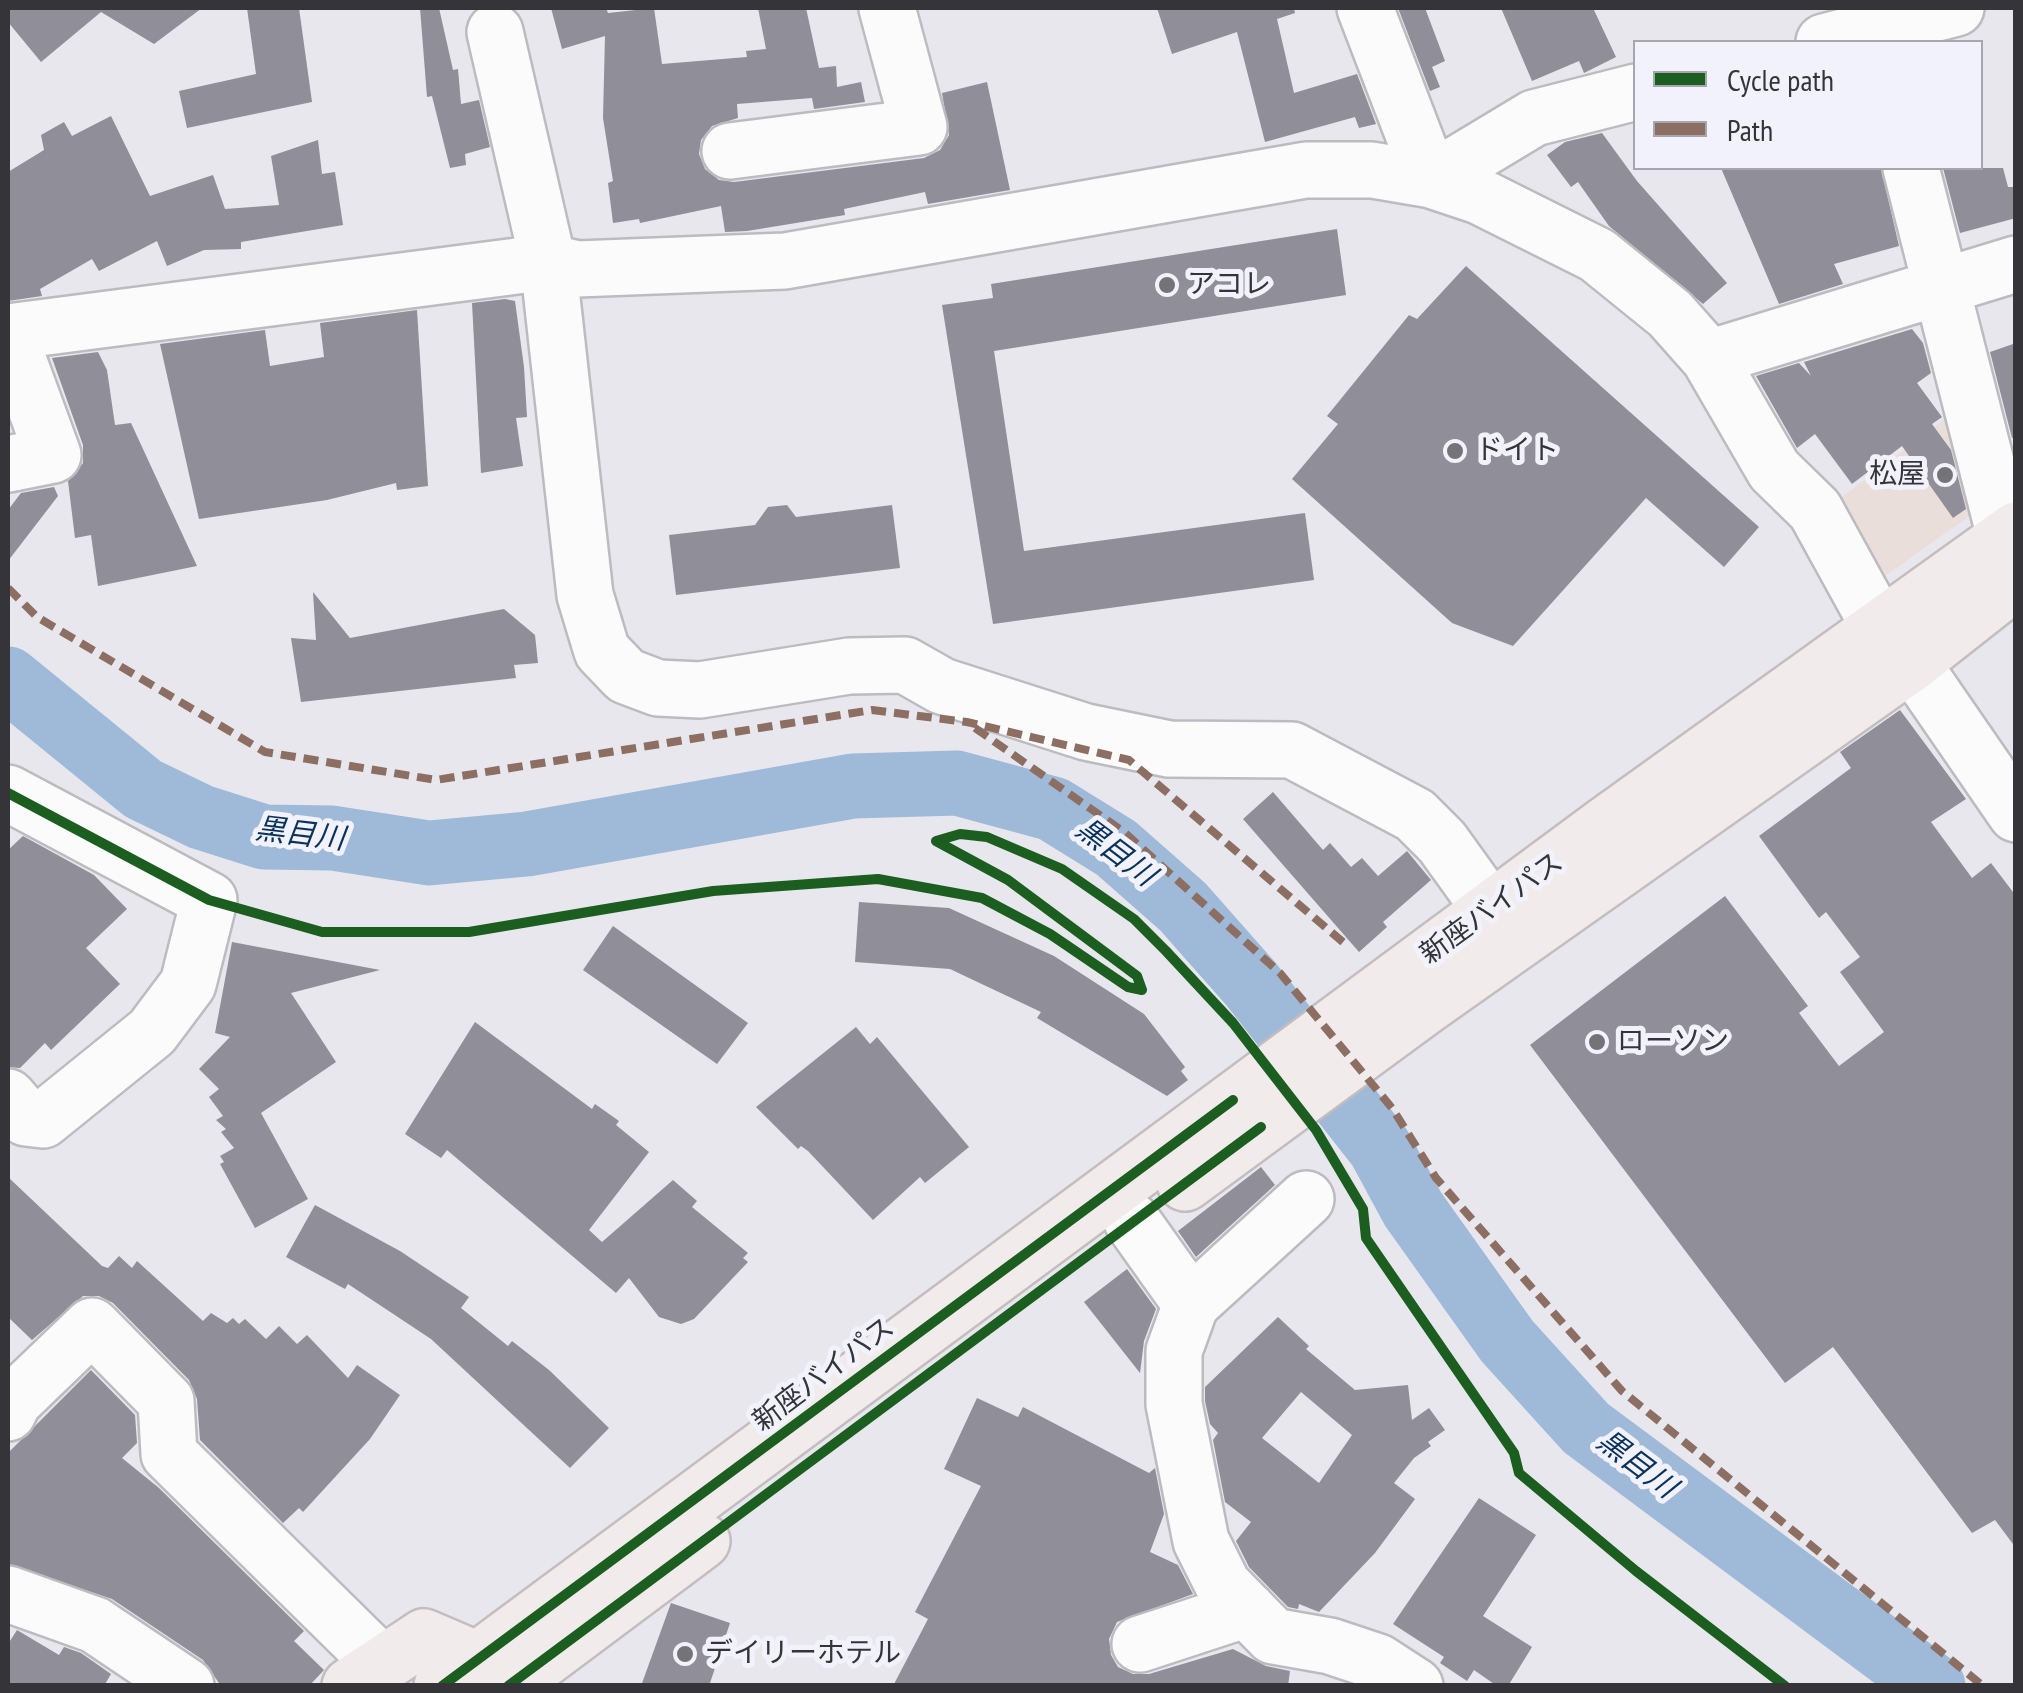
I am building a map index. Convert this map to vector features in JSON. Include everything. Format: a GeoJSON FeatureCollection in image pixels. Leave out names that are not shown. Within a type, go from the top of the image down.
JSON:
{"type":"FeatureCollection","features":[{"type":"Feature","properties":{"kind":"highway","name":"新座バイパス"},"geometry":{"type":"LineString","coordinates":[[476,1677],[1383,1014],[1896,646],[2013,552]]}},
{"type":"Feature","properties":{"kind":"highway","name":"新座バイパス"},"geometry":{"type":"LineString","coordinates":[[1383,1014],[1491,910],[1896,646]]}},
{"type":"Feature","properties":{"kind":"highway","name":"新座バイパス"},"geometry":{"type":"LineString","coordinates":[[476,1677],[1132,1221],[1247,1114]]}},
{"type":"Feature","properties":{"kind":"highway"},"geometry":{"type":"LineString","coordinates":[[365,1674],[424,1637],[476,1677]]}},
{"type":"Feature","properties":{"kind":"street"},"geometry":{"type":"LineString","coordinates":[[730,152],[920,127],[887,8]]}},
{"type":"Feature","properties":{"kind":"street"},"geometry":{"type":"LineString","coordinates":[[1365,8],[1431,180]]}},
{"type":"Feature","properties":{"kind":"street"},"geometry":{"type":"LineString","coordinates":[[1858,38],[1956,8]]}},
{"type":"Feature","properties":{"kind":"street"},"geometry":{"type":"LineString","coordinates":[[495,32],[548,262],[585,596],[602,651],[626,676],[658,688],[700,690],[850,666],[905,665],[959,693],[1086,732],[1169,749],[1292,750],[1416,815],[1442,842],[1491,910]]}},
{"type":"Feature","properties":{"kind":"street"},"geometry":{"type":"LineString","coordinates":[[1431,180],[1534,118],[1633,93]]}},
{"type":"Feature","properties":{"kind":"street"},"geometry":{"type":"LineString","coordinates":[[8,464],[54,455],[8,332],[548,262],[577,269],[785,261],[1306,170],[1372,170],[1431,180],[1478,196],[1597,255],[1670,314],[1709,358],[1774,470],[1815,510],[1896,646],[2016,814]]}},
{"type":"Feature","properties":{"kind":"street"},"geometry":{"type":"LineString","coordinates":[[1912,170],[2013,552]]}},
{"type":"Feature","properties":{"kind":"street"},"geometry":{"type":"LineString","coordinates":[[1709,358],[2016,264]]}},
{"type":"Feature","properties":{"kind":"street"},"geometry":{"type":"LineString","coordinates":[[8,793],[208,900],[188,984],[152,1032],[43,1120],[26,1118],[8,1097]]}},
{"type":"Feature","properties":{"kind":"street"},"geometry":{"type":"LineString","coordinates":[[1306,1199],[1192,1304],[1174,1351],[1174,1404],[1202,1541],[1223,1585],[1273,1636],[1330,1646],[1382,1678]]}},
{"type":"Feature","properties":{"kind":"street"},"geometry":{"type":"LineString","coordinates":[[1132,1221],[1192,1304]]}},
{"type":"Feature","properties":{"kind":"street"},"geometry":{"type":"LineString","coordinates":[[8,1413],[14,1400],[92,1326],[166,1402],[169,1454],[365,1674]]}},
{"type":"Feature","properties":{"kind":"street"},"geometry":{"type":"LineString","coordinates":[[8,1594],[96,1625],[186,1686]]}},
{"type":"Feature","properties":{"kind":"street"},"geometry":{"type":"LineString","coordinates":[[1140,1644],[1246,1608]]}},
{"type":"Feature","properties":{"kind":"shaded area"},"geometry":{"type":"Polygon","coordinates":[[[1963,405],[1989,502],[1874,584],[1834,503],[1963,405]]]}},
{"type":"Feature","properties":{"kind":"building"},"geometry":{"type":"Polygon","coordinates":[[[8,8],[202,8],[154,44],[101,12],[41,62],[8,22],[8,8]]]}},
{"type":"Feature","properties":{"kind":"building"},"geometry":{"type":"Polygon","coordinates":[[[247,8],[299,8],[312,102],[187,128],[179,91],[256,74],[247,8]]]}},
{"type":"Feature","properties":{"kind":"building"},"geometry":{"type":"Polygon","coordinates":[[[420,8],[439,8],[453,70],[458,69],[461,104],[479,100],[490,147],[465,154],[466,165],[450,168],[432,96],[427,97],[420,8]]]}},
{"type":"Feature","properties":{"kind":"building"},"geometry":{"type":"Polygon","coordinates":[[[551,8],[606,8],[608,13],[654,8],[662,64],[747,57],[746,51],[766,49],[758,8],[806,8],[819,68],[836,66],[837,87],[861,82],[865,102],[814,109],[812,98],[737,104],[738,118],[712,126],[701,140],[699,154],[705,169],[719,180],[734,182],[924,158],[940,150],[949,135],[942,93],[987,82],[1010,190],[928,204],[925,192],[844,209],[845,215],[747,231],[725,232],[721,206],[640,223],[639,219],[613,223],[608,183],[613,181],[603,118],[605,36],[562,49],[551,8]]]}},
{"type":"Feature","properties":{"kind":"building"},"geometry":{"type":"Polygon","coordinates":[[[1157,8],[1294,8],[1295,13],[1277,19],[1294,93],[1357,74],[1376,124],[1359,128],[1355,117],[1265,142],[1237,32],[1172,54],[1157,8]]]}},
{"type":"Feature","properties":{"kind":"building"},"geometry":{"type":"Polygon","coordinates":[[[1398,8],[1425,8],[1445,61],[1432,67],[1440,87],[1430,91],[1398,8]]]}},
{"type":"Feature","properties":{"kind":"building"},"geometry":{"type":"Polygon","coordinates":[[[1501,8],[1593,8],[1616,57],[1584,73],[1579,61],[1532,81],[1501,8]]]}},
{"type":"Feature","properties":{"kind":"building"},"geometry":{"type":"Polygon","coordinates":[[[111,116],[150,196],[213,175],[225,209],[279,205],[271,156],[318,140],[322,174],[335,172],[343,225],[241,242],[241,249],[204,250],[167,266],[157,241],[99,271],[92,259],[40,289],[42,296],[8,301],[8,172],[44,150],[41,135],[64,122],[72,136],[111,116]]]}},
{"type":"Feature","properties":{"kind":"building"},"geometry":{"type":"Polygon","coordinates":[[[1602,133],[1637,181],[1727,283],[1703,304],[1609,226],[1578,182],[1571,187],[1547,155],[1565,142],[1602,133]]]}},
{"type":"Feature","properties":{"kind":"building"},"geometry":{"type":"Polygon","coordinates":[[[2003,168],[2008,187],[2016,187],[2016,218],[1960,233],[1944,170],[2003,168]]]}},
{"type":"Feature","properties":{"kind":"building"},"geometry":{"type":"Polygon","coordinates":[[[1722,170],[1881,170],[1899,246],[1834,264],[1843,284],[1779,304],[1722,170]]]}},
{"type":"Feature","properties":{"kind":"building"},"geometry":{"type":"Polygon","coordinates":[[[1337,229],[1346,295],[994,351],[1024,551],[1305,513],[1314,580],[993,624],[942,305],[993,298],[991,284],[1337,229]]]}},
{"type":"Feature","properties":{"kind":"building","name":"ドイト"},"geometry":{"type":"Polygon","coordinates":[[[1466,266],[1759,527],[1724,567],[1646,498],[1513,646],[1452,623],[1292,479],[1338,424],[1327,416],[1409,315],[1417,319],[1466,266]]]}},
{"type":"Feature","properties":{"kind":"building"},"geometry":{"type":"Polygon","coordinates":[[[515,301],[524,367],[527,417],[516,418],[523,466],[481,473],[472,303],[515,301]]]}},
{"type":"Feature","properties":{"kind":"building"},"geometry":{"type":"Polygon","coordinates":[[[417,310],[428,486],[397,490],[396,483],[327,500],[199,519],[160,344],[265,330],[270,366],[324,357],[320,323],[417,310]]]}},
{"type":"Feature","properties":{"kind":"building"},"geometry":{"type":"Polygon","coordinates":[[[1912,329],[1923,343],[1931,373],[1917,383],[1942,417],[1932,424],[1951,450],[1966,509],[1953,518],[1902,446],[1852,484],[1815,434],[1797,448],[1756,376],[1799,363],[1811,376],[1804,362],[1912,329]]]}},
{"type":"Feature","properties":{"kind":"building"},"geometry":{"type":"Polygon","coordinates":[[[2016,343],[2016,437],[2012,438],[1990,352],[2016,343]]]}},
{"type":"Feature","properties":{"kind":"building"},"geometry":{"type":"Polygon","coordinates":[[[98,352],[107,370],[115,425],[131,423],[197,566],[98,586],[91,535],[75,538],[68,481],[83,463],[83,445],[52,358],[98,352]]]}},
{"type":"Feature","properties":{"kind":"building"},"geometry":{"type":"Polygon","coordinates":[[[54,487],[58,496],[8,561],[8,510],[21,493],[54,487]]]}},
{"type":"Feature","properties":{"kind":"building"},"geometry":{"type":"Polygon","coordinates":[[[787,505],[796,517],[892,505],[900,568],[676,595],[669,535],[755,525],[768,507],[787,505]]]}},
{"type":"Feature","properties":{"kind":"building"},"geometry":{"type":"Polygon","coordinates":[[[313,592],[350,638],[504,609],[535,635],[538,663],[514,665],[516,678],[301,702],[291,638],[316,640],[313,592]]]}},
{"type":"Feature","properties":{"kind":"building"},"geometry":{"type":"Polygon","coordinates":[[[1900,710],[1966,799],[1931,822],[1972,878],[1991,863],[2016,896],[2016,1548],[1995,1520],[1972,1533],[1833,1347],[1785,1383],[1530,1045],[1725,896],[1808,1006],[1799,1013],[1839,1066],[1884,1032],[1840,972],[1860,957],[1826,912],[1819,918],[1759,836],[1851,768],[1840,752],[1900,710]]]}},
{"type":"Feature","properties":{"kind":"building"},"geometry":{"type":"Polygon","coordinates":[[[1273,792],[1323,850],[1330,843],[1351,867],[1362,858],[1378,876],[1407,851],[1431,880],[1383,922],[1387,927],[1359,952],[1243,819],[1273,792]]]}},
{"type":"Feature","properties":{"kind":"building"},"geometry":{"type":"Polygon","coordinates":[[[23,836],[94,875],[127,909],[86,948],[120,984],[51,1050],[45,1043],[20,1068],[8,1067],[8,850],[23,836]]]}},
{"type":"Feature","properties":{"kind":"building"},"geometry":{"type":"Polygon","coordinates":[[[859,902],[949,908],[1054,956],[1144,1014],[1185,1067],[1181,1071],[1188,1080],[1167,1096],[1037,1018],[1041,1012],[950,969],[855,962],[859,902]]]}},
{"type":"Feature","properties":{"kind":"building"},"geometry":{"type":"Polygon","coordinates":[[[613,926],[748,1023],[717,1064],[583,970],[613,926]]]}},
{"type":"Feature","properties":{"kind":"building"},"geometry":{"type":"Polygon","coordinates":[[[232,942],[380,970],[291,993],[336,1062],[261,1113],[308,1199],[255,1228],[220,1164],[224,1162],[220,1156],[234,1148],[221,1132],[226,1129],[216,1120],[223,1116],[209,1097],[219,1089],[199,1069],[230,1037],[215,1033],[232,942]]]}},
{"type":"Feature","properties":{"kind":"building"},"geometry":{"type":"Polygon","coordinates":[[[475,1022],[592,1109],[595,1104],[619,1121],[616,1125],[649,1152],[589,1230],[602,1242],[673,1180],[697,1201],[692,1207],[748,1253],[743,1258],[748,1262],[694,1319],[681,1324],[659,1317],[629,1278],[616,1293],[447,1150],[441,1158],[405,1134],[475,1022]]]}},
{"type":"Feature","properties":{"kind":"building"},"geometry":{"type":"Polygon","coordinates":[[[856,1027],[870,1044],[877,1037],[969,1147],[925,1183],[920,1177],[873,1220],[808,1151],[801,1146],[798,1149],[756,1107],[856,1027]]]}},
{"type":"Feature","properties":{"kind":"building"},"geometry":{"type":"Polygon","coordinates":[[[1261,1167],[1275,1185],[1196,1257],[1178,1231],[1261,1167]]]}},
{"type":"Feature","properties":{"kind":"building"},"geometry":{"type":"Polygon","coordinates":[[[8,1177],[102,1266],[108,1268],[119,1256],[132,1268],[137,1261],[203,1321],[211,1313],[227,1323],[233,1318],[239,1324],[245,1319],[266,1339],[279,1326],[297,1344],[307,1335],[348,1378],[357,1365],[400,1395],[370,1439],[303,1512],[299,1508],[283,1523],[200,1440],[197,1399],[189,1380],[113,1303],[99,1296],[83,1296],[32,1340],[8,1317],[8,1177]]]}},
{"type":"Feature","properties":{"kind":"building"},"geometry":{"type":"Polygon","coordinates":[[[315,1205],[400,1251],[469,1297],[461,1308],[508,1346],[512,1341],[549,1370],[609,1428],[570,1468],[431,1339],[348,1284],[345,1289],[286,1257],[315,1205]]]}},
{"type":"Feature","properties":{"kind":"building"},"geometry":{"type":"Polygon","coordinates":[[[1127,1269],[1156,1309],[1144,1341],[1140,1373],[1084,1302],[1127,1269]]]}},
{"type":"Feature","properties":{"kind":"building"},"geometry":{"type":"Polygon","coordinates":[[[1278,1317],[1309,1346],[1306,1349],[1355,1390],[1408,1385],[1412,1420],[1429,1408],[1445,1430],[1428,1442],[1431,1446],[1414,1458],[1394,1483],[1415,1499],[1375,1553],[1319,1612],[1299,1604],[1298,1609],[1288,1607],[1249,1567],[1236,1541],[1251,1522],[1225,1502],[1213,1440],[1218,1433],[1210,1424],[1205,1387],[1278,1317]],[[1301,1392],[1262,1438],[1319,1483],[1352,1435],[1301,1392]]]}},
{"type":"Feature","properties":{"kind":"building"},"geometry":{"type":"Polygon","coordinates":[[[91,1370],[135,1415],[137,1443],[122,1458],[159,1488],[304,1631],[294,1641],[324,1670],[309,1686],[221,1686],[203,1660],[112,1599],[8,1564],[8,1453],[91,1370]]]}},
{"type":"Feature","properties":{"kind":"building"},"geometry":{"type":"Polygon","coordinates":[[[977,1398],[1018,1417],[1023,1407],[1149,1473],[1155,1468],[1164,1514],[1150,1552],[1178,1565],[1193,1594],[1117,1622],[1109,1639],[1118,1667],[1133,1674],[1149,1674],[1233,1649],[1266,1666],[1290,1671],[1288,1686],[893,1686],[928,1619],[915,1612],[981,1486],[944,1469],[977,1398]]]}},
{"type":"Feature","properties":{"kind":"building"},"geometry":{"type":"Polygon","coordinates":[[[1479,1498],[1536,1535],[1483,1616],[1532,1647],[1508,1686],[1497,1686],[1474,1670],[1467,1681],[1440,1663],[1444,1657],[1393,1624],[1479,1498]]]}},
{"type":"Feature","properties":{"kind":"building","name":"デイリーホテル"},"geometry":{"type":"Polygon","coordinates":[[[671,1603],[730,1623],[709,1686],[641,1686],[671,1603]]]}},
{"type":"Feature","properties":{"kind":"building"},"geometry":{"type":"Polygon","coordinates":[[[17,1630],[59,1655],[64,1647],[81,1653],[111,1674],[104,1686],[8,1686],[8,1644],[17,1630]]]}},
{"type":"Feature","properties":{"kind":"waterway","name":"黒目川"},"geometry":{"type":"LineString","coordinates":[[8,679],[143,789],[201,817],[264,837],[332,838],[429,853],[527,844],[853,786],[957,783],[1053,809],[1116,848],[1183,907],[1251,984],[1380,1148],[1413,1209],[1507,1341],[1586,1428],[1933,1686]]}},
{"type":"Feature","properties":{"kind":"marked path"},"geometry":{"type":"LineString","coordinates":[[8,588],[37,617],[265,752],[436,780],[872,710],[967,722],[1129,760],[1344,943]]}},
{"type":"Feature","properties":{"kind":"marked path"},"geometry":{"type":"LineString","coordinates":[[975,728],[1124,832],[1280,973],[1392,1108],[1436,1178],[1622,1391],[1983,1686]]}},
{"type":"Feature","properties":{"kind":"cycle path"},"geometry":{"type":"LineString","coordinates":[[8,793],[209,900],[322,932],[469,932],[713,891],[878,879],[982,898],[1050,934],[1128,987],[1142,990],[1137,976],[1008,880],[936,841],[960,834],[987,837],[1062,869],[1134,919],[1166,951],[1233,1023],[1316,1130],[1363,1209],[1366,1238],[1514,1453],[1519,1473],[1636,1571],[1785,1686]]}},
{"type":"Feature","properties":{"kind":"cycle path"},"geometry":{"type":"LineString","coordinates":[[442,1686],[1233,1100]]}},
{"type":"Feature","properties":{"kind":"cycle path"},"geometry":{"type":"LineString","coordinates":[[508,1686],[1261,1127]]}},
{"type":"Feature","properties":{"kind":"place","name":"アコレ"},"geometry":{"type":"Point","coordinates":[1167,285]}},
{"type":"Feature","properties":{"kind":"place","name":"ドイト"},"geometry":{"type":"Point","coordinates":[1455,451]}},
{"type":"Feature","properties":{"kind":"place","name":"松屋"},"geometry":{"type":"Point","coordinates":[1945,475]}},
{"type":"Feature","properties":{"kind":"place","name":"ローソン"},"geometry":{"type":"Point","coordinates":[1597,1042]}},
{"type":"Feature","properties":{"kind":"place","name":"デイリーホテル"},"geometry":{"type":"Point","coordinates":[685,1654]}}]}
